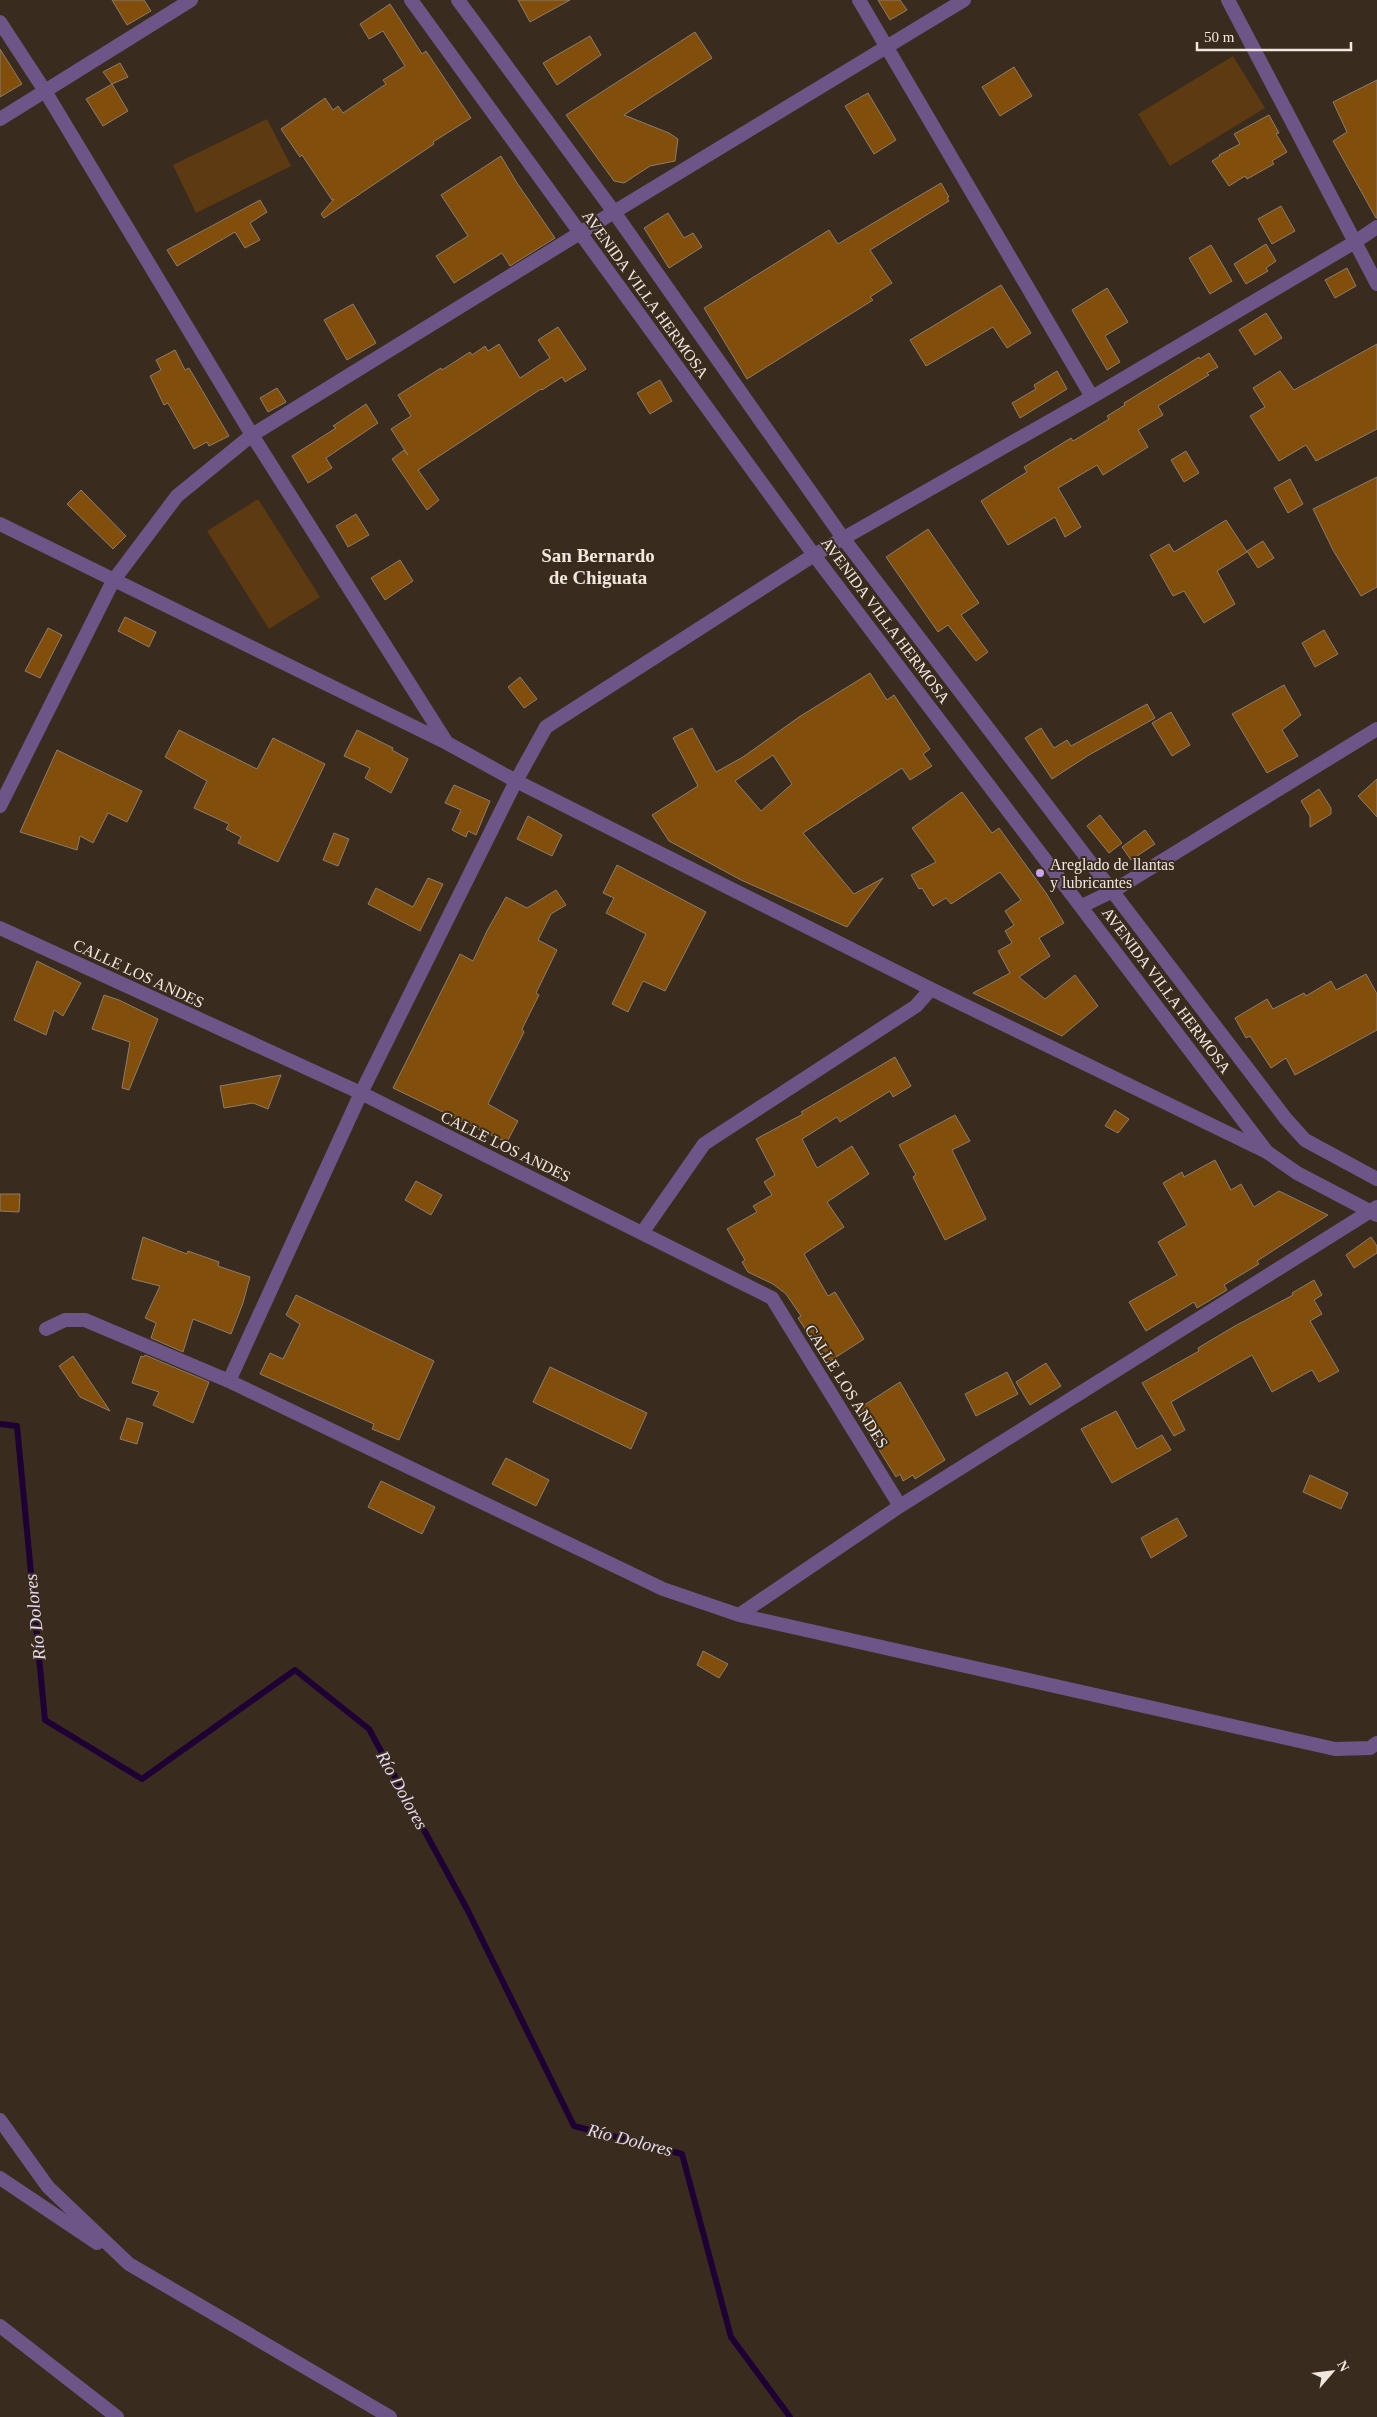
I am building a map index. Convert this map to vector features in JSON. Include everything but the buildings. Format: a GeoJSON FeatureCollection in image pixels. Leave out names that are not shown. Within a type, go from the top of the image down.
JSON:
{"type":"FeatureCollection","features":[{"type":"Feature","properties":{"kind":"street"},"geometry":{"type":"LineString","coordinates":[[0,119],[191,0]]}},
{"type":"Feature","properties":{"kind":"street","name":"AVENIDA VILLA HERMOSA"},"geometry":{"type":"LineString","coordinates":[[411,0],[814,555],[1268,1152],[1297,1173],[1374,1210]]}},
{"type":"Feature","properties":{"kind":"street","name":"AVENIDA VILLA HERMOSA"},"geometry":{"type":"LineString","coordinates":[[458,0],[614,212],[843,538],[1280,1111],[1305,1140],[1377,1179]]}},
{"type":"Feature","properties":{"kind":"street"},"geometry":{"type":"LineString","coordinates":[[859,0],[1092,397]]}},
{"type":"Feature","properties":{"kind":"street"},"geometry":{"type":"LineString","coordinates":[[0,806],[113,581],[177,496],[252,435],[614,212],[964,0]]}},
{"type":"Feature","properties":{"kind":"street"},"geometry":{"type":"LineString","coordinates":[[1228,0],[1377,284]]}},
{"type":"Feature","properties":{"kind":"street"},"geometry":{"type":"LineString","coordinates":[[0,22],[45,91],[252,435],[447,743]]}},
{"type":"Feature","properties":{"kind":"street"},"geometry":{"type":"LineString","coordinates":[[229,1381],[361,1093],[516,781],[546,727],[814,555],[1092,397],[1355,242],[1377,227]]}},
{"type":"Feature","properties":{"kind":"street"},"geometry":{"type":"LineString","coordinates":[[0,524],[447,743],[516,781],[931,989],[1268,1152]]}},
{"type":"Feature","properties":{"kind":"street"},"geometry":{"type":"LineString","coordinates":[[1082,906],[1113,891],[1377,729]]}},
{"type":"Feature","properties":{"kind":"street","name":"CALLE LOS ANDES"},"geometry":{"type":"LineString","coordinates":[[0,928],[361,1093],[772,1298],[900,1506]]}},
{"type":"Feature","properties":{"kind":"street"},"geometry":{"type":"LineString","coordinates":[[642,1233],[704,1144],[916,1006],[931,989]]}},
{"type":"Feature","properties":{"kind":"street"},"geometry":{"type":"LineString","coordinates":[[739,1615],[900,1506],[1374,1210]]}},
{"type":"Feature","properties":{"kind":"street"},"geometry":{"type":"LineString","coordinates":[[46,1330],[65,1320],[85,1320],[229,1381],[663,1589],[739,1615],[1335,1749],[1370,1748],[1377,1743]]}},
{"type":"Feature","properties":{"kind":"street"},"geometry":{"type":"LineString","coordinates":[[0,2120],[48,2187],[129,2264]]}},
{"type":"Feature","properties":{"kind":"street"},"geometry":{"type":"LineString","coordinates":[[0,2178],[129,2264],[390,2417]]}},
{"type":"Feature","properties":{"kind":"street"},"geometry":{"type":"LineString","coordinates":[[0,2326],[117,2417]]}},
{"type":"Feature","properties":{"kind":"shaded area"},"geometry":{"type":"Polygon","coordinates":[[[1233,56],[1265,108],[1170,166],[1138,114],[1233,56]]]}},
{"type":"Feature","properties":{"kind":"shaded area"},"geometry":{"type":"Polygon","coordinates":[[[267,119],[291,166],[196,213],[173,165],[267,119]]]}},
{"type":"Feature","properties":{"kind":"shaded area"},"geometry":{"type":"Polygon","coordinates":[[[258,499],[320,597],[269,629],[207,531],[258,499]]]}},
{"type":"Feature","properties":{"kind":"waterway","name":"Río Dolores"},"geometry":{"type":"LineString","coordinates":[[0,1424],[17,1426],[45,1720],[142,1779],[295,1670],[369,1729],[467,1909],[574,2126],[682,2154],[731,2337],[790,2417]]}},
{"type":"Feature","properties":{"kind":"place","name":"Areglado de llantas y lubricantes"},"geometry":{"type":"Point","coordinates":[1040,873]}},
{"type":"Feature","properties":{"kind":"district","name":"San Bernardo de Chiguata"},"geometry":{"type":"Point","coordinates":[598,566]}}]}
